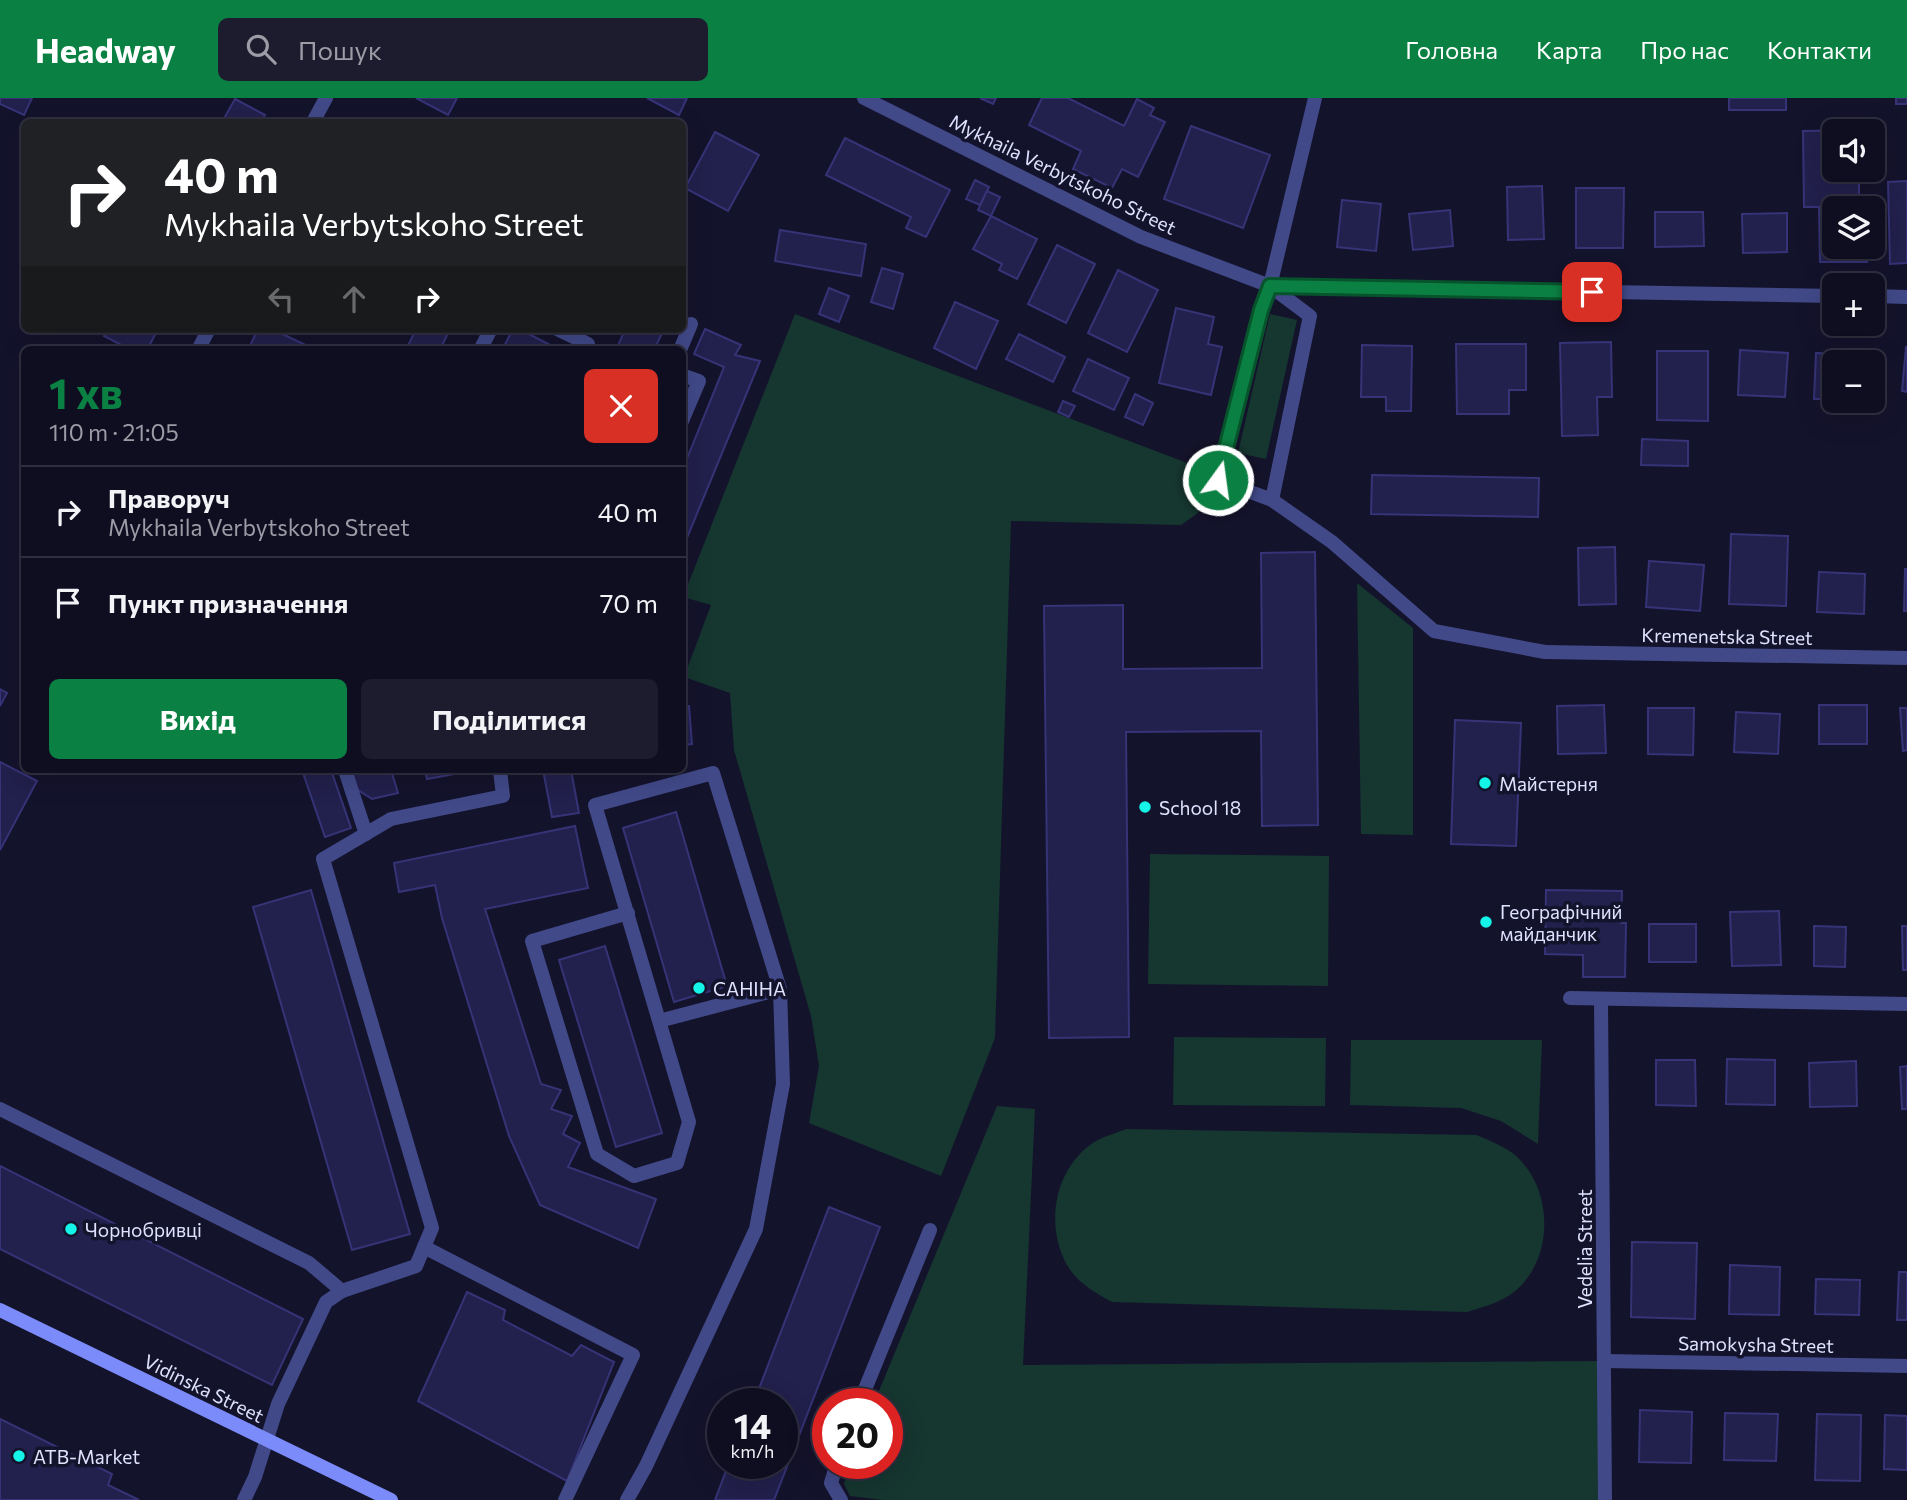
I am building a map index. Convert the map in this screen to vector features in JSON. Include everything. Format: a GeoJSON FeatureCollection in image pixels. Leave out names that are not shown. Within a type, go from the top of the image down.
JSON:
{"type":"FeatureCollection","features":[{"type":"Feature","properties":{"kind":"main road","name":"Vidinska Street"},"geometry":{"type":"LineString","coordinates":[[0,1310],[391,1500]]}},
{"type":"Feature","properties":{"kind":"street"},"geometry":{"type":"LineString","coordinates":[[315,119],[326,98]]}},
{"type":"Feature","properties":{"kind":"street","name":"Mykhaila Verbytskoho Street"},"geometry":{"type":"LineString","coordinates":[[864,98],[1141,237],[1270,286],[1822,296]]}},
{"type":"Feature","properties":{"kind":"street"},"geometry":{"type":"LineString","coordinates":[[1272,500],[1310,316],[1270,286],[1315,98]]}},
{"type":"Feature","properties":{"kind":"street","name":"Kremenetska Street"},"geometry":{"type":"LineString","coordinates":[[1270,286],[1261,310],[1218,480],[1272,500],[1332,542],[1434,631],[1545,652],[1907,658]]}},
{"type":"Feature","properties":{"kind":"street"},"geometry":{"type":"LineString","coordinates":[[1885,296],[1907,297]]}},
{"type":"Feature","properties":{"kind":"street"},"geometry":{"type":"LineString","coordinates":[[682,346],[691,324]]}},
{"type":"Feature","properties":{"kind":"street"},"geometry":{"type":"LineString","coordinates":[[566,333],[588,344],[587,346]]}},
{"type":"Feature","properties":{"kind":"street"},"geometry":{"type":"LineString","coordinates":[[686,376],[699,381],[686,412]]}},
{"type":"Feature","properties":{"kind":"street"},"geometry":{"type":"LineString","coordinates":[[346,773],[366,834]]}},
{"type":"Feature","properties":{"kind":"street"},"geometry":{"type":"LineString","coordinates":[[244,1500],[255,1477],[278,1404],[326,1303],[342,1291],[416,1266],[432,1228],[323,859],[391,820],[503,796],[500,773]]}},
{"type":"Feature","properties":{"kind":"street"},"geometry":{"type":"LineString","coordinates":[[627,1500],[646,1466],[756,1229],[783,1084],[779,989],[713,773],[595,805],[628,913],[689,1122],[677,1163],[634,1176],[597,1154],[532,941],[628,913]]}},
{"type":"Feature","properties":{"kind":"street"},"geometry":{"type":"LineString","coordinates":[[659,1021],[779,989]]}},
{"type":"Feature","properties":{"kind":"street"},"geometry":{"type":"LineString","coordinates":[[1570,998],[1907,1004]]}},
{"type":"Feature","properties":{"kind":"street","name":"Vedelia Street"},"geometry":{"type":"LineString","coordinates":[[1601,999],[1605,1500]]}},
{"type":"Feature","properties":{"kind":"street"},"geometry":{"type":"LineString","coordinates":[[0,1110],[309,1263],[342,1291]]}},
{"type":"Feature","properties":{"kind":"street"},"geometry":{"type":"LineString","coordinates":[[866,1388],[930,1230]]}},
{"type":"Feature","properties":{"kind":"street"},"geometry":{"type":"LineString","coordinates":[[424,1247],[633,1355],[565,1500]]}},
{"type":"Feature","properties":{"kind":"street","name":"Samokysha Street"},"geometry":{"type":"LineString","coordinates":[[1604,1361],[1907,1366]]}},
{"type":"Feature","properties":{"kind":"street"},"geometry":{"type":"LineString","coordinates":[[832,1479],[831,1483],[841,1500]]}},
{"type":"Feature","properties":{"kind":"green space"},"geometry":{"type":"Polygon","coordinates":[[[795,314],[1211,472],[1198,513],[1181,525],[1011,521],[995,1038],[941,1176],[809,1123],[819,1066],[811,1016],[734,750],[730,693],[686,678],[711,605],[686,598],[686,589],[795,314]]]}},
{"type":"Feature","properties":{"kind":"green space"},"geometry":{"type":"Polygon","coordinates":[[[1270,314],[1297,320],[1266,459],[1238,453],[1270,314]]]}},
{"type":"Feature","properties":{"kind":"green space"},"geometry":{"type":"Polygon","coordinates":[[[1357,583],[1413,628],[1413,835],[1361,834],[1357,583]]]}},
{"type":"Feature","properties":{"kind":"green space"},"geometry":{"type":"Polygon","coordinates":[[[1150,854],[1329,856],[1328,986],[1148,984],[1150,854]]]}},
{"type":"Feature","properties":{"kind":"green space"},"geometry":{"type":"Polygon","coordinates":[[[1174,1037],[1326,1038],[1325,1106],[1173,1105],[1174,1037]]]}},
{"type":"Feature","properties":{"kind":"green space"},"geometry":{"type":"Polygon","coordinates":[[[1351,1040],[1542,1040],[1538,1144],[1501,1121],[1461,1108],[1350,1105],[1351,1040]]]}},
{"type":"Feature","properties":{"kind":"green space"},"geometry":{"type":"Polygon","coordinates":[[[997,1106],[1035,1109],[1023,1365],[1599,1361],[1600,1500],[883,1500],[850,1496],[844,1484],[845,1479],[903,1479],[903,1388],[880,1388],[997,1106]]]}},
{"type":"Feature","properties":{"kind":"green space"},"geometry":{"type":"Polygon","coordinates":[[[1126,1129],[1476,1135],[1512,1153],[1533,1178],[1541,1196],[1544,1216],[1544,1236],[1539,1255],[1531,1273],[1519,1288],[1499,1301],[1467,1312],[1112,1302],[1081,1282],[1067,1265],[1056,1232],[1055,1214],[1063,1180],[1071,1165],[1096,1141],[1126,1129]]]}},
{"type":"Feature","properties":{"kind":"building"},"geometry":{"type":"Polygon","coordinates":[[[0,98],[32,98],[24,115],[0,104],[0,98]]]}},
{"type":"Feature","properties":{"kind":"building"},"geometry":{"type":"Polygon","coordinates":[[[416,98],[457,98],[448,115],[416,98]]]}},
{"type":"Feature","properties":{"kind":"building"},"geometry":{"type":"Polygon","coordinates":[[[647,98],[687,98],[679,115],[647,98]]]}},
{"type":"Feature","properties":{"kind":"building"},"geometry":{"type":"Polygon","coordinates":[[[980,98],[996,98],[993,104],[980,98]]]}},
{"type":"Feature","properties":{"kind":"building"},"geometry":{"type":"Polygon","coordinates":[[[1042,98],[1068,98],[1124,126],[1137,99],[1154,108],[1150,115],[1165,122],[1138,177],[1122,169],[1112,188],[1073,169],[1081,151],[1029,125],[1042,98]]]}},
{"type":"Feature","properties":{"kind":"building"},"geometry":{"type":"Polygon","coordinates":[[[1729,98],[1786,98],[1786,110],[1729,110],[1729,98]]]}},
{"type":"Feature","properties":{"kind":"building"},"geometry":{"type":"Polygon","coordinates":[[[1896,98],[1907,98],[1907,104],[1896,104],[1896,98]]]}},
{"type":"Feature","properties":{"kind":"building"},"geometry":{"type":"Polygon","coordinates":[[[235,99],[265,115],[263,119],[224,119],[235,99]]]}},
{"type":"Feature","properties":{"kind":"building"},"geometry":{"type":"Polygon","coordinates":[[[1191,126],[1270,155],[1243,228],[1164,199],[1191,126]]]}},
{"type":"Feature","properties":{"kind":"building"},"geometry":{"type":"Polygon","coordinates":[[[1803,131],[1822,131],[1822,182],[1859,182],[1859,196],[1822,196],[1822,259],[1867,259],[1867,262],[1820,262],[1819,207],[1804,207],[1803,131]]]}},
{"type":"Feature","properties":{"kind":"building"},"geometry":{"type":"Polygon","coordinates":[[[715,132],[759,155],[728,211],[686,186],[715,132]]]}},
{"type":"Feature","properties":{"kind":"building"},"geometry":{"type":"Polygon","coordinates":[[[845,138],[950,190],[926,237],[906,228],[911,217],[826,175],[845,138]]]}},
{"type":"Feature","properties":{"kind":"building"},"geometry":{"type":"Polygon","coordinates":[[[975,180],[989,187],[980,205],[966,199],[975,180]]]}},
{"type":"Feature","properties":{"kind":"building"},"geometry":{"type":"Polygon","coordinates":[[[1907,181],[1907,263],[1890,264],[1888,182],[1907,181]]]}},
{"type":"Feature","properties":{"kind":"building"},"geometry":{"type":"Polygon","coordinates":[[[1542,186],[1544,239],[1508,240],[1507,187],[1542,186]]]}},
{"type":"Feature","properties":{"kind":"building"},"geometry":{"type":"Polygon","coordinates":[[[1576,188],[1624,188],[1623,248],[1576,248],[1576,188]]]}},
{"type":"Feature","properties":{"kind":"building"},"geometry":{"type":"Polygon","coordinates":[[[987,191],[1000,197],[991,216],[978,210],[987,191]]]}},
{"type":"Feature","properties":{"kind":"building"},"geometry":{"type":"Polygon","coordinates":[[[1342,200],[1381,204],[1376,251],[1337,247],[1342,200]]]}},
{"type":"Feature","properties":{"kind":"building"},"geometry":{"type":"Polygon","coordinates":[[[1450,210],[1453,246],[1413,250],[1409,214],[1450,210]]]}},
{"type":"Feature","properties":{"kind":"building"},"geometry":{"type":"Polygon","coordinates":[[[1655,212],[1703,212],[1704,246],[1655,247],[1655,212]]]}},
{"type":"Feature","properties":{"kind":"building"},"geometry":{"type":"Polygon","coordinates":[[[1787,213],[1787,252],[1743,253],[1742,214],[1787,213]]]}},
{"type":"Feature","properties":{"kind":"building"},"geometry":{"type":"Polygon","coordinates":[[[991,216],[1037,239],[1017,279],[999,270],[1002,264],[973,249],[991,216]]]}},
{"type":"Feature","properties":{"kind":"building"},"geometry":{"type":"Polygon","coordinates":[[[780,230],[866,244],[861,276],[775,261],[780,230]]]}},
{"type":"Feature","properties":{"kind":"building"},"geometry":{"type":"Polygon","coordinates":[[[1057,245],[1095,264],[1066,323],[1028,304],[1057,245]]]}},
{"type":"Feature","properties":{"kind":"building"},"geometry":{"type":"Polygon","coordinates":[[[882,268],[903,274],[893,309],[871,302],[882,268]]]}},
{"type":"Feature","properties":{"kind":"building"},"geometry":{"type":"Polygon","coordinates":[[[1118,270],[1158,290],[1127,352],[1088,333],[1118,270]]]}},
{"type":"Feature","properties":{"kind":"building"},"geometry":{"type":"Polygon","coordinates":[[[829,288],[849,296],[839,322],[819,314],[829,288]]]}},
{"type":"Feature","properties":{"kind":"building"},"geometry":{"type":"Polygon","coordinates":[[[955,302],[998,321],[976,369],[934,348],[955,302]]]}},
{"type":"Feature","properties":{"kind":"building"},"geometry":{"type":"Polygon","coordinates":[[[1176,308],[1214,317],[1208,344],[1222,347],[1211,395],[1159,383],[1176,308]]]}},
{"type":"Feature","properties":{"kind":"building"},"geometry":{"type":"Polygon","coordinates":[[[705,329],[741,345],[735,355],[760,361],[686,540],[686,461],[724,367],[694,354],[705,329]]]}},
{"type":"Feature","properties":{"kind":"building"},"geometry":{"type":"Polygon","coordinates":[[[105,333],[156,333],[149,346],[123,346],[104,336],[105,333]]]}},
{"type":"Feature","properties":{"kind":"building"},"geometry":{"type":"Polygon","coordinates":[[[256,333],[280,333],[308,346],[250,346],[256,333]]]}},
{"type":"Feature","properties":{"kind":"building"},"geometry":{"type":"Polygon","coordinates":[[[414,333],[448,333],[442,346],[408,346],[414,333]]]}},
{"type":"Feature","properties":{"kind":"building"},"geometry":{"type":"Polygon","coordinates":[[[511,333],[527,333],[552,346],[504,346],[511,333]]]}},
{"type":"Feature","properties":{"kind":"building"},"geometry":{"type":"Polygon","coordinates":[[[624,333],[662,333],[656,346],[618,346],[624,333]]]}},
{"type":"Feature","properties":{"kind":"building"},"geometry":{"type":"Polygon","coordinates":[[[1019,334],[1065,357],[1053,382],[1006,359],[1019,334]]]}},
{"type":"Feature","properties":{"kind":"building"},"geometry":{"type":"Polygon","coordinates":[[[1611,342],[1612,397],[1597,397],[1598,435],[1562,436],[1560,343],[1611,342]]]}},
{"type":"Feature","properties":{"kind":"building"},"geometry":{"type":"Polygon","coordinates":[[[1456,344],[1526,344],[1526,390],[1509,390],[1509,414],[1457,414],[1456,344]]]}},
{"type":"Feature","properties":{"kind":"building"},"geometry":{"type":"Polygon","coordinates":[[[1362,345],[1412,346],[1411,411],[1386,411],[1386,397],[1361,397],[1362,345]]]}},
{"type":"Feature","properties":{"kind":"building"},"geometry":{"type":"Polygon","coordinates":[[[1907,347],[1907,392],[1902,391],[1907,347]]]}},
{"type":"Feature","properties":{"kind":"building"},"geometry":{"type":"Polygon","coordinates":[[[1740,350],[1788,353],[1785,397],[1738,395],[1740,350]]]}},
{"type":"Feature","properties":{"kind":"building"},"geometry":{"type":"Polygon","coordinates":[[[1657,351],[1708,351],[1708,421],[1657,420],[1657,351]]]}},
{"type":"Feature","properties":{"kind":"building"},"geometry":{"type":"Polygon","coordinates":[[[1816,353],[1822,353],[1822,399],[1814,399],[1816,353]]]}},
{"type":"Feature","properties":{"kind":"building"},"geometry":{"type":"Polygon","coordinates":[[[1088,359],[1129,378],[1114,410],[1073,391],[1088,359]]]}},
{"type":"Feature","properties":{"kind":"building"},"geometry":{"type":"Polygon","coordinates":[[[1135,394],[1153,403],[1143,425],[1125,417],[1135,394]]]}},
{"type":"Feature","properties":{"kind":"building"},"geometry":{"type":"Polygon","coordinates":[[[1063,401],[1075,406],[1069,417],[1058,412],[1063,401]]]}},
{"type":"Feature","properties":{"kind":"building"},"geometry":{"type":"Polygon","coordinates":[[[1642,439],[1688,441],[1688,466],[1641,465],[1642,439]]]}},
{"type":"Feature","properties":{"kind":"building"},"geometry":{"type":"Polygon","coordinates":[[[1372,475],[1539,478],[1538,517],[1371,514],[1372,475]]]}},
{"type":"Feature","properties":{"kind":"building"},"geometry":{"type":"Polygon","coordinates":[[[1731,534],[1788,536],[1786,606],[1729,604],[1731,534]]]}},
{"type":"Feature","properties":{"kind":"building"},"geometry":{"type":"Polygon","coordinates":[[[1615,547],[1616,604],[1579,605],[1578,548],[1615,547]]]}},
{"type":"Feature","properties":{"kind":"building"},"geometry":{"type":"Polygon","coordinates":[[[1315,552],[1318,825],[1262,826],[1261,731],[1126,732],[1129,1037],[1049,1038],[1044,606],[1123,605],[1123,669],[1262,668],[1261,553],[1315,552]]]}},
{"type":"Feature","properties":{"kind":"building"},"geometry":{"type":"Polygon","coordinates":[[[1649,561],[1704,565],[1700,611],[1646,607],[1649,561]]]}},
{"type":"Feature","properties":{"kind":"building"},"geometry":{"type":"Polygon","coordinates":[[[1907,569],[1907,611],[1904,611],[1907,569]]]}},
{"type":"Feature","properties":{"kind":"building"},"geometry":{"type":"Polygon","coordinates":[[[1819,572],[1865,574],[1864,614],[1817,612],[1819,572]]]}},
{"type":"Feature","properties":{"kind":"building"},"geometry":{"type":"Polygon","coordinates":[[[0,689],[7,693],[0,706],[0,689]]]}},
{"type":"Feature","properties":{"kind":"building"},"geometry":{"type":"Polygon","coordinates":[[[1604,705],[1606,753],[1558,754],[1557,706],[1604,705]]]}},
{"type":"Feature","properties":{"kind":"building"},"geometry":{"type":"Polygon","coordinates":[[[1819,705],[1867,705],[1867,744],[1819,744],[1819,705]]]}},
{"type":"Feature","properties":{"kind":"building"},"geometry":{"type":"Polygon","coordinates":[[[686,706],[689,706],[692,744],[686,745],[686,706]]]}},
{"type":"Feature","properties":{"kind":"building"},"geometry":{"type":"Polygon","coordinates":[[[1648,708],[1694,708],[1693,755],[1648,754],[1648,708]]]}},
{"type":"Feature","properties":{"kind":"building"},"geometry":{"type":"Polygon","coordinates":[[[1900,708],[1907,708],[1907,750],[1903,751],[1900,708]]]}},
{"type":"Feature","properties":{"kind":"building"},"geometry":{"type":"Polygon","coordinates":[[[1736,712],[1780,714],[1778,754],[1734,752],[1736,712]]]}},
{"type":"Feature","properties":{"kind":"building","name":"Майстерня"},"geometry":{"type":"Polygon","coordinates":[[[1455,720],[1521,723],[1516,846],[1451,844],[1455,720]]]}},
{"type":"Feature","properties":{"kind":"building"},"geometry":{"type":"Polygon","coordinates":[[[0,762],[37,781],[0,850],[0,762]]]}},
{"type":"Feature","properties":{"kind":"building"},"geometry":{"type":"Polygon","coordinates":[[[303,773],[332,773],[351,828],[325,837],[303,773]]]}},
{"type":"Feature","properties":{"kind":"building"},"geometry":{"type":"Polygon","coordinates":[[[350,773],[392,773],[398,793],[372,799],[355,788],[350,773]]]}},
{"type":"Feature","properties":{"kind":"building"},"geometry":{"type":"Polygon","coordinates":[[[426,773],[460,773],[427,779],[426,773]]]}},
{"type":"Feature","properties":{"kind":"building"},"geometry":{"type":"Polygon","coordinates":[[[544,773],[572,773],[579,813],[552,817],[544,773]]]}},
{"type":"Feature","properties":{"kind":"building"},"geometry":{"type":"Polygon","coordinates":[[[676,812],[727,986],[674,1002],[623,828],[676,812]]]}},
{"type":"Feature","properties":{"kind":"building"},"geometry":{"type":"Polygon","coordinates":[[[575,826],[588,888],[485,909],[541,1084],[561,1090],[551,1109],[572,1116],[563,1134],[580,1143],[568,1167],[656,1199],[638,1248],[540,1205],[509,1136],[442,918],[435,885],[399,892],[394,863],[575,826]]]}},
{"type":"Feature","properties":{"kind":"building"},"geometry":{"type":"Polygon","coordinates":[[[311,890],[410,1234],[352,1250],[253,907],[311,890]]]}},
{"type":"Feature","properties":{"kind":"building"},"geometry":{"type":"Polygon","coordinates":[[[1546,890],[1622,891],[1621,923],[1626,923],[1625,977],[1583,977],[1583,955],[1545,954],[1546,890]]]}},
{"type":"Feature","properties":{"kind":"building"},"geometry":{"type":"Polygon","coordinates":[[[1779,911],[1781,965],[1732,966],[1730,912],[1779,911]]]}},
{"type":"Feature","properties":{"kind":"building"},"geometry":{"type":"Polygon","coordinates":[[[1649,924],[1696,924],[1696,962],[1649,962],[1649,924]]]}},
{"type":"Feature","properties":{"kind":"building"},"geometry":{"type":"Polygon","coordinates":[[[1814,926],[1846,927],[1845,967],[1814,966],[1814,926]]]}},
{"type":"Feature","properties":{"kind":"building"},"geometry":{"type":"Polygon","coordinates":[[[1902,926],[1907,926],[1907,970],[1903,970],[1902,926]]]}},
{"type":"Feature","properties":{"kind":"building"},"geometry":{"type":"Polygon","coordinates":[[[605,946],[662,1133],[616,1147],[559,960],[605,946]]]}},
{"type":"Feature","properties":{"kind":"building"},"geometry":{"type":"Polygon","coordinates":[[[1727,1059],[1775,1060],[1775,1105],[1726,1104],[1727,1059]]]}},
{"type":"Feature","properties":{"kind":"building"},"geometry":{"type":"Polygon","coordinates":[[[1656,1060],[1695,1060],[1696,1106],[1656,1105],[1656,1060]]]}},
{"type":"Feature","properties":{"kind":"building"},"geometry":{"type":"Polygon","coordinates":[[[1856,1061],[1857,1106],[1810,1107],[1809,1063],[1856,1061]]]}},
{"type":"Feature","properties":{"kind":"building"},"geometry":{"type":"Polygon","coordinates":[[[1907,1066],[1907,1109],[1902,1109],[1900,1067],[1907,1066]]]}},
{"type":"Feature","properties":{"kind":"building"},"geometry":{"type":"Polygon","coordinates":[[[0,1166],[303,1319],[272,1385],[0,1249],[0,1166]]]}},
{"type":"Feature","properties":{"kind":"building"},"geometry":{"type":"Polygon","coordinates":[[[829,1207],[880,1227],[817,1388],[812,1388],[812,1402],[798,1438],[798,1388],[759,1388],[829,1207]]]}},
{"type":"Feature","properties":{"kind":"building"},"geometry":{"type":"Polygon","coordinates":[[[1632,1242],[1697,1243],[1695,1319],[1631,1317],[1632,1242]]]}},
{"type":"Feature","properties":{"kind":"building"},"geometry":{"type":"Polygon","coordinates":[[[1730,1265],[1780,1267],[1779,1315],[1729,1314],[1730,1265]]]}},
{"type":"Feature","properties":{"kind":"building"},"geometry":{"type":"Polygon","coordinates":[[[1899,1272],[1907,1272],[1907,1320],[1897,1320],[1899,1272]]]}},
{"type":"Feature","properties":{"kind":"building"},"geometry":{"type":"Polygon","coordinates":[[[1816,1279],[1860,1280],[1859,1315],[1815,1314],[1816,1279]]]}},
{"type":"Feature","properties":{"kind":"building"},"geometry":{"type":"Polygon","coordinates":[[[467,1292],[505,1310],[503,1320],[572,1356],[581,1345],[614,1362],[567,1481],[418,1401],[467,1292]]]}},
{"type":"Feature","properties":{"kind":"building"},"geometry":{"type":"Polygon","coordinates":[[[1640,1410],[1692,1412],[1691,1463],[1639,1462],[1640,1410]]]}},
{"type":"Feature","properties":{"kind":"building"},"geometry":{"type":"Polygon","coordinates":[[[1725,1413],[1778,1414],[1776,1461],[1724,1460],[1725,1413]]]}},
{"type":"Feature","properties":{"kind":"building"},"geometry":{"type":"Polygon","coordinates":[[[1817,1414],[1861,1415],[1860,1481],[1815,1480],[1817,1414]]]}},
{"type":"Feature","properties":{"kind":"building"},"geometry":{"type":"Polygon","coordinates":[[[1885,1415],[1907,1416],[1907,1470],[1884,1469],[1885,1415]]]}},
{"type":"Feature","properties":{"kind":"building"},"geometry":{"type":"Polygon","coordinates":[[[0,1419],[112,1474],[108,1485],[139,1500],[0,1500],[0,1419]]]}},
{"type":"Feature","properties":{"kind":"building"},"geometry":{"type":"Polygon","coordinates":[[[723,1479],[782,1479],[774,1500],[715,1500],[723,1479]]]}},
{"type":"Feature","properties":{"kind":"place","name":"Майстерня"},"geometry":{"type":"Point","coordinates":[1485,783]}},
{"type":"Feature","properties":{"kind":"place","name":"School 18"},"geometry":{"type":"Point","coordinates":[1145,807]}},
{"type":"Feature","properties":{"kind":"place","name":"Географічний майданчик"},"geometry":{"type":"Point","coordinates":[1486,922]}},
{"type":"Feature","properties":{"kind":"place","name":"САНІНА"},"geometry":{"type":"Point","coordinates":[699,988]}},
{"type":"Feature","properties":{"kind":"place","name":"Чорнобривці"},"geometry":{"type":"Point","coordinates":[71,1229]}},
{"type":"Feature","properties":{"kind":"place","name":"ATB-Market"},"geometry":{"type":"Point","coordinates":[19,1456]}},
{"type":"Feature","properties":{"kind":"route"},"geometry":{"type":"LineString","coordinates":[[1218,480],[1261,310],[1270,286],[1592,292]]}}]}
